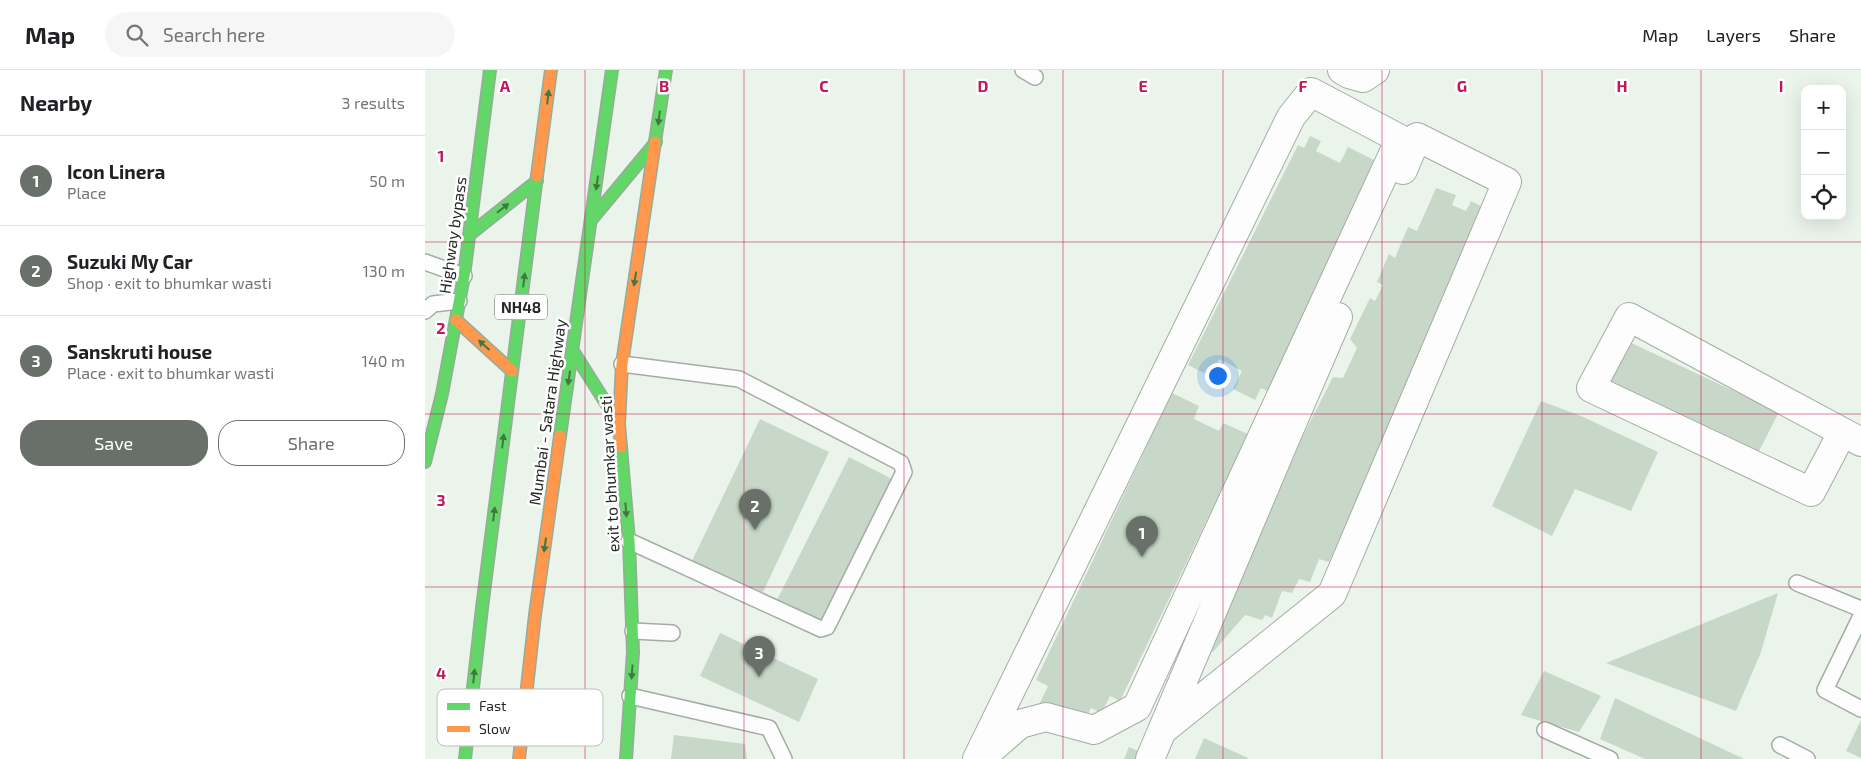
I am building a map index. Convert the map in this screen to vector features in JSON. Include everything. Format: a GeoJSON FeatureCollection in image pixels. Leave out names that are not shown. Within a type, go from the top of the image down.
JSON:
{"type":"FeatureCollection","features":[{"type":"Feature","properties":{"kind":"main road","name":"Highway bypass"},"geometry":{"type":"LineString","coordinates":[[425,462],[442,394],[464,276],[490,70]]}},
{"type":"Feature","properties":{"kind":"main road","name":"NH48"},"geometry":{"type":"LineString","coordinates":[[473,689],[551,70]]}},
{"type":"Feature","properties":{"kind":"main road","name":"Mumbai - Satara Highway"},"geometry":{"type":"LineString","coordinates":[[527,689],[535,615],[612,70]]}},
{"type":"Feature","properties":{"kind":"main road","name":"exit to bhumkar wasti"},"geometry":{"type":"LineString","coordinates":[[626,759],[633,631],[629,540],[619,424],[622,364],[666,70]]}},
{"type":"Feature","properties":{"kind":"main road"},"geometry":{"type":"LineString","coordinates":[[591,220],[656,142]]}},
{"type":"Feature","properties":{"kind":"main road"},"geometry":{"type":"LineString","coordinates":[[469,235],[537,181]]}},
{"type":"Feature","properties":{"kind":"main road"},"geometry":{"type":"LineString","coordinates":[[456,320],[512,371]]}},
{"type":"Feature","properties":{"kind":"main road"},"geometry":{"type":"LineString","coordinates":[[573,351],[619,424]]}},
{"type":"Feature","properties":{"kind":"main road","name":"NH48"},"geometry":{"type":"LineString","coordinates":[[465,759],[466,746]]}},
{"type":"Feature","properties":{"kind":"main road","name":"Mumbai - Satara Highway"},"geometry":{"type":"LineString","coordinates":[[519,759],[520,746]]}},
{"type":"Feature","properties":{"kind":"street"},"geometry":{"type":"LineString","coordinates":[[1342,70],[1363,78],[1375,70]]}},
{"type":"Feature","properties":{"kind":"street"},"geometry":{"type":"LineString","coordinates":[[1311,92],[1400,139],[1137,707],[1094,730],[1046,717],[1020,724],[978,759],[1291,117],[1311,92]]}},
{"type":"Feature","properties":{"kind":"street"},"geometry":{"type":"LineString","coordinates":[[1150,759],[1283,442],[1417,137],[1507,182],[1332,594],[1164,728]]}},
{"type":"Feature","properties":{"kind":"street"},"geometry":{"type":"LineString","coordinates":[[1629,317],[1852,438],[1811,492],[1591,388],[1629,317]]}},
{"type":"Feature","properties":{"kind":"lane"},"geometry":{"type":"LineString","coordinates":[[425,262],[464,276]]}},
{"type":"Feature","properties":{"kind":"lane"},"geometry":{"type":"LineString","coordinates":[[425,311],[433,304],[459,301]]}},
{"type":"Feature","properties":{"kind":"lane"},"geometry":{"type":"LineString","coordinates":[[622,364],[739,379],[901,463],[904,472],[827,627],[821,629],[629,540]]}},
{"type":"Feature","properties":{"kind":"lane"},"geometry":{"type":"LineString","coordinates":[[1797,583],[1861,609]]}},
{"type":"Feature","properties":{"kind":"lane"},"geometry":{"type":"LineString","coordinates":[[1861,616],[1825,690],[1861,709]]}},
{"type":"Feature","properties":{"kind":"lane"},"geometry":{"type":"LineString","coordinates":[[633,631],[672,633]]}},
{"type":"Feature","properties":{"kind":"lane"},"geometry":{"type":"LineString","coordinates":[[630,696],[769,728],[785,759]]}},
{"type":"Feature","properties":{"kind":"lane"},"geometry":{"type":"LineString","coordinates":[[1545,730],[1610,759]]}},
{"type":"Feature","properties":{"kind":"lane"},"geometry":{"type":"LineString","coordinates":[[1780,745],[1807,759]]}},
{"type":"Feature","properties":{"kind":"building"},"geometry":{"type":"Polygon","coordinates":[[[1310,136],[1321,141],[1316,151],[1340,163],[1348,147],[1376,161],[1269,392],[1261,388],[1255,400],[1233,389],[1242,371],[1219,359],[1210,376],[1188,365],[1298,145],[1304,148],[1310,136]]]}},
{"type":"Feature","properties":{"kind":"building"},"geometry":{"type":"Polygon","coordinates":[[[1436,188],[1456,195],[1452,205],[1466,211],[1471,201],[1489,210],[1329,562],[1319,559],[1310,582],[1299,579],[1292,593],[1282,591],[1272,618],[1265,615],[1262,620],[1245,615],[1213,652],[1205,648],[1294,453],[1333,377],[1343,378],[1357,348],[1350,339],[1370,298],[1375,301],[1383,285],[1377,282],[1389,254],[1395,258],[1408,227],[1417,231],[1436,188]]]}},
{"type":"Feature","properties":{"kind":"building"},"geometry":{"type":"Polygon","coordinates":[[[1625,340],[1779,412],[1756,457],[1599,383],[1625,340]]]}},
{"type":"Feature","properties":{"kind":"building"},"geometry":{"type":"Polygon","coordinates":[[[1172,393],[1199,406],[1194,419],[1219,431],[1223,423],[1248,434],[1120,701],[1110,696],[1102,713],[1091,708],[1083,725],[1039,705],[1048,686],[1036,680],[1172,393]]]}},
{"type":"Feature","properties":{"kind":"building"},"geometry":{"type":"Polygon","coordinates":[[[1541,401],[1581,416],[1658,452],[1631,511],[1575,489],[1552,536],[1492,506],[1541,401]]]}},
{"type":"Feature","properties":{"kind":"building"},"geometry":{"type":"Polygon","coordinates":[[[760,419],[829,452],[761,596],[691,563],[760,419]]]}},
{"type":"Feature","properties":{"kind":"building"},"geometry":{"type":"Polygon","coordinates":[[[849,457],[898,482],[825,624],[777,600],[849,457]]]}},
{"type":"Feature","properties":{"kind":"building"},"geometry":{"type":"Polygon","coordinates":[[[1778,593],[1761,652],[1736,711],[1606,663],[1778,593]]]}},
{"type":"Feature","properties":{"kind":"building"},"geometry":{"type":"Polygon","coordinates":[[[720,633],[818,679],[799,722],[700,676],[720,633]]]}},
{"type":"Feature","properties":{"kind":"building"},"geometry":{"type":"Polygon","coordinates":[[[1544,671],[1601,696],[1579,732],[1521,715],[1544,671]]]}},
{"type":"Feature","properties":{"kind":"building"},"geometry":{"type":"Polygon","coordinates":[[[1615,698],[1744,759],[1645,759],[1600,739],[1615,698]]]}},
{"type":"Feature","properties":{"kind":"building"},"geometry":{"type":"Polygon","coordinates":[[[1861,720],[1861,758],[1846,751],[1861,720]]]}},
{"type":"Feature","properties":{"kind":"building"},"geometry":{"type":"Polygon","coordinates":[[[674,735],[745,744],[747,759],[671,759],[674,735]]]}},
{"type":"Feature","properties":{"kind":"building"},"geometry":{"type":"Polygon","coordinates":[[[1204,738],[1248,758],[1195,759],[1204,738]]]}},
{"type":"Feature","properties":{"kind":"building"},"geometry":{"type":"Polygon","coordinates":[[[1129,747],[1143,753],[1140,759],[1124,759],[1129,747]]]}},
{"type":"Feature","properties":{"kind":"traffic: fast"},"geometry":{"type":"LineString","coordinates":[[425,462],[442,394],[464,276],[490,70]]}},
{"type":"Feature","properties":{"kind":"traffic: fast"},"geometry":{"type":"LineString","coordinates":[[560,436],[612,70]]}},
{"type":"Feature","properties":{"kind":"traffic: fast"},"geometry":{"type":"LineString","coordinates":[[655,142],[666,70]]}},
{"type":"Feature","properties":{"kind":"traffic: fast"},"geometry":{"type":"LineString","coordinates":[[592,219],[656,142]]}},
{"type":"Feature","properties":{"kind":"traffic: fast"},"geometry":{"type":"LineString","coordinates":[[473,689],[537,176]]}},
{"type":"Feature","properties":{"kind":"traffic: fast"},"geometry":{"type":"LineString","coordinates":[[469,235],[537,181]]}},
{"type":"Feature","properties":{"kind":"traffic: fast"},"geometry":{"type":"LineString","coordinates":[[573,351],[619,424]]}},
{"type":"Feature","properties":{"kind":"traffic: fast"},"geometry":{"type":"LineString","coordinates":[[621,447],[629,541],[633,652],[626,759]]}},
{"type":"Feature","properties":{"kind":"traffic: fast"},"geometry":{"type":"LineString","coordinates":[[465,759],[466,746]]}},
{"type":"Feature","properties":{"kind":"traffic: slow"},"geometry":{"type":"LineString","coordinates":[[537,176],[551,70]]}},
{"type":"Feature","properties":{"kind":"traffic: slow"},"geometry":{"type":"LineString","coordinates":[[621,447],[619,424],[622,364],[655,142]]}},
{"type":"Feature","properties":{"kind":"traffic: slow"},"geometry":{"type":"LineString","coordinates":[[456,320],[512,371]]}},
{"type":"Feature","properties":{"kind":"traffic: slow"},"geometry":{"type":"LineString","coordinates":[[527,689],[560,436]]}},
{"type":"Feature","properties":{"kind":"traffic: slow"},"geometry":{"type":"LineString","coordinates":[[519,759],[520,746]]}},
{"type":"Feature","properties":{"kind":"place","name":"Suzuki My Car"},"geometry":{"type":"Point","coordinates":[755,530]}},
{"type":"Feature","properties":{"kind":"place","name":"Icon Linera"},"geometry":{"type":"Point","coordinates":[1142,557]}},
{"type":"Feature","properties":{"kind":"place","name":"Sanskruti house"},"geometry":{"type":"Point","coordinates":[759,677]}}]}
